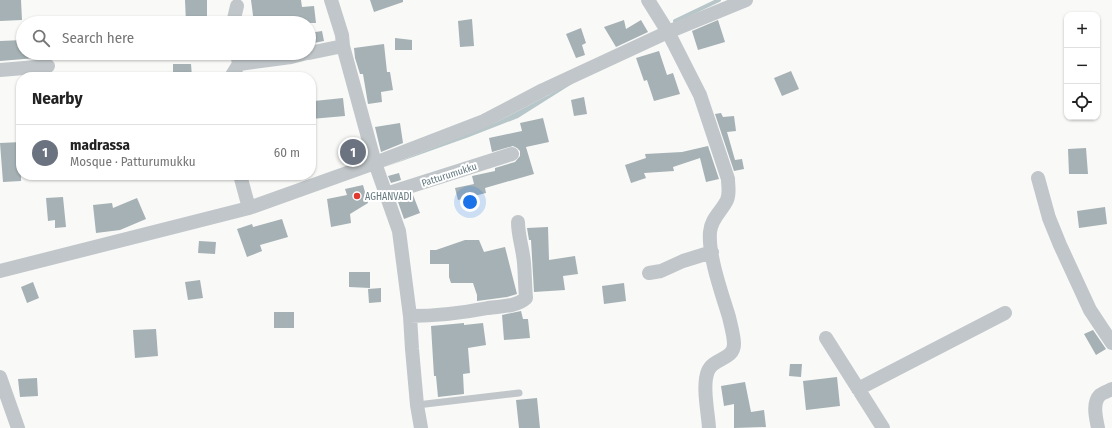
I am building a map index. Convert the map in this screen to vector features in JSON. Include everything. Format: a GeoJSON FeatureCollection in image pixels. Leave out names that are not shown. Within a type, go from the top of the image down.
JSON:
{"type":"FeatureCollection","features":[{"type":"Feature","properties":{"kind":"street"},"geometry":{"type":"LineString","coordinates":[[331,0],[342,35],[343,46],[376,163],[399,231],[410,316],[417,405],[421,428]]}},
{"type":"Feature","properties":{"kind":"street"},"geometry":{"type":"LineString","coordinates":[[648,0],[668,32],[700,95],[728,179],[729,189],[727,200],[713,220],[710,231],[712,252],[734,344],[733,351],[728,356],[714,363],[708,370],[705,383],[709,428]]}},
{"type":"Feature","properties":{"kind":"street"},"geometry":{"type":"LineString","coordinates":[[0,272],[249,208],[376,163],[484,121],[542,90],[668,32],[746,0]]}},
{"type":"Feature","properties":{"kind":"street"},"geometry":{"type":"LineString","coordinates":[[235,16],[237,6]]}},
{"type":"Feature","properties":{"kind":"street"},"geometry":{"type":"LineString","coordinates":[[316,51],[343,46]]}},
{"type":"Feature","properties":{"kind":"street"},"geometry":{"type":"LineString","coordinates":[[233,72],[237,60]]}},
{"type":"Feature","properties":{"kind":"street"},"geometry":{"type":"LineString","coordinates":[[0,70],[48,66]]}},
{"type":"Feature","properties":{"kind":"street","name":"Patturumukku"},"geometry":{"type":"LineString","coordinates":[[386,194],[512,154]]}},
{"type":"Feature","properties":{"kind":"street"},"geometry":{"type":"LineString","coordinates":[[1038,178],[1049,218],[1060,244],[1090,310],[1112,344]]}},
{"type":"Feature","properties":{"kind":"street"},"geometry":{"type":"LineString","coordinates":[[241,180],[249,208]]}},
{"type":"Feature","properties":{"kind":"street"},"geometry":{"type":"LineString","coordinates":[[410,316],[437,316],[521,303],[526,298],[524,284],[524,262],[518,234],[518,222]]}},
{"type":"Feature","properties":{"kind":"street"},"geometry":{"type":"LineString","coordinates":[[649,273],[662,272],[683,261],[712,252]]}},
{"type":"Feature","properties":{"kind":"street"},"geometry":{"type":"LineString","coordinates":[[858,389],[1005,313]]}},
{"type":"Feature","properties":{"kind":"street"},"geometry":{"type":"LineString","coordinates":[[826,338],[883,428]]}},
{"type":"Feature","properties":{"kind":"street"},"geometry":{"type":"LineString","coordinates":[[0,377],[18,428]]}},
{"type":"Feature","properties":{"kind":"street"},"geometry":{"type":"LineString","coordinates":[[1098,428],[1095,413],[1096,402],[1100,395],[1112,389]]}},
{"type":"Feature","properties":{"kind":"lane"},"geometry":{"type":"LineString","coordinates":[[417,405],[519,393]]}},
{"type":"Feature","properties":{"kind":"shaded area"},"geometry":{"type":"Polygon","coordinates":[[[583,77],[518,118],[385,167],[495,123],[583,77]]]}},
{"type":"Feature","properties":{"kind":"building"},"geometry":{"type":"Polygon","coordinates":[[[0,0],[21,0],[22,16],[16,16],[16,20],[0,21],[0,0]]]}},
{"type":"Feature","properties":{"kind":"building"},"geometry":{"type":"Polygon","coordinates":[[[185,0],[207,0],[207,16],[186,16],[185,0]]]}},
{"type":"Feature","properties":{"kind":"building"},"geometry":{"type":"Polygon","coordinates":[[[251,0],[301,0],[302,7],[314,6],[315,16],[253,16],[251,0]]]}},
{"type":"Feature","properties":{"kind":"building"},"geometry":{"type":"Polygon","coordinates":[[[370,0],[403,0],[403,2],[374,12],[370,0]]]}},
{"type":"Feature","properties":{"kind":"building"},"geometry":{"type":"Polygon","coordinates":[[[472,19],[474,46],[460,47],[458,21],[472,19]]]}},
{"type":"Feature","properties":{"kind":"building"},"geometry":{"type":"Polygon","coordinates":[[[624,20],[626,29],[641,20],[648,32],[616,47],[604,27],[624,20]]]}},
{"type":"Feature","properties":{"kind":"building"},"geometry":{"type":"Polygon","coordinates":[[[718,20],[725,42],[698,50],[692,31],[718,20]]]}},
{"type":"Feature","properties":{"kind":"building"},"geometry":{"type":"Polygon","coordinates":[[[581,28],[586,43],[582,45],[585,55],[576,58],[566,34],[581,28]]]}},
{"type":"Feature","properties":{"kind":"building"},"geometry":{"type":"Polygon","coordinates":[[[322,31],[324,41],[316,43],[316,32],[322,31]]]}},
{"type":"Feature","properties":{"kind":"building"},"geometry":{"type":"Polygon","coordinates":[[[395,38],[412,40],[412,50],[395,50],[395,38]]]}},
{"type":"Feature","properties":{"kind":"building"},"geometry":{"type":"Polygon","coordinates":[[[16,40],[16,60],[0,61],[0,41],[16,40]]]}},
{"type":"Feature","properties":{"kind":"building"},"geometry":{"type":"Polygon","coordinates":[[[384,44],[387,72],[390,72],[393,90],[381,92],[382,102],[368,104],[363,74],[360,74],[355,58],[354,48],[384,44]]]}},
{"type":"Feature","properties":{"kind":"building"},"geometry":{"type":"Polygon","coordinates":[[[659,51],[667,75],[673,73],[680,94],[654,101],[647,80],[644,81],[636,58],[659,51]]]}},
{"type":"Feature","properties":{"kind":"building"},"geometry":{"type":"Polygon","coordinates":[[[173,64],[191,64],[192,72],[173,72],[173,64]]]}},
{"type":"Feature","properties":{"kind":"building"},"geometry":{"type":"Polygon","coordinates":[[[791,71],[799,89],[782,96],[774,78],[791,71]]]}},
{"type":"Feature","properties":{"kind":"building"},"geometry":{"type":"Polygon","coordinates":[[[584,97],[587,114],[574,116],[571,100],[584,97]]]}},
{"type":"Feature","properties":{"kind":"building"},"geometry":{"type":"Polygon","coordinates":[[[343,98],[345,116],[316,119],[316,101],[343,98]]]}},
{"type":"Feature","properties":{"kind":"building"},"geometry":{"type":"Polygon","coordinates":[[[721,113],[723,117],[734,116],[736,131],[727,132],[735,160],[742,159],[744,169],[734,171],[715,114],[721,113]]]}},
{"type":"Feature","properties":{"kind":"building"},"geometry":{"type":"Polygon","coordinates":[[[543,118],[549,142],[526,147],[534,174],[485,188],[486,193],[458,200],[455,188],[474,184],[472,176],[495,171],[495,168],[515,162],[520,156],[520,151],[513,146],[492,152],[489,138],[522,131],[520,123],[543,118]]]}},
{"type":"Feature","properties":{"kind":"building"},"geometry":{"type":"Polygon","coordinates":[[[400,123],[403,143],[381,152],[375,127],[400,123]]]}},
{"type":"Feature","properties":{"kind":"building"},"geometry":{"type":"Polygon","coordinates":[[[360,141],[365,157],[344,164],[340,147],[360,141]]]}},
{"type":"Feature","properties":{"kind":"building"},"geometry":{"type":"Polygon","coordinates":[[[16,142],[16,180],[21,181],[3,182],[0,143],[16,142]]]}},
{"type":"Feature","properties":{"kind":"building"},"geometry":{"type":"Polygon","coordinates":[[[708,146],[719,179],[706,182],[700,158],[673,167],[674,171],[644,173],[646,178],[631,183],[625,165],[646,158],[645,154],[682,152],[708,146]]]}},
{"type":"Feature","properties":{"kind":"building"},"geometry":{"type":"Polygon","coordinates":[[[1086,148],[1088,174],[1069,174],[1068,149],[1086,148]]]}},
{"type":"Feature","properties":{"kind":"building"},"geometry":{"type":"Polygon","coordinates":[[[399,173],[401,180],[391,183],[388,176],[399,173]]]}},
{"type":"Feature","properties":{"kind":"building"},"geometry":{"type":"Polygon","coordinates":[[[363,185],[368,203],[350,214],[351,223],[331,227],[327,199],[347,195],[345,189],[363,185]]]}},
{"type":"Feature","properties":{"kind":"building"},"geometry":{"type":"Polygon","coordinates":[[[413,195],[420,213],[404,219],[397,199],[413,195]]]}},
{"type":"Feature","properties":{"kind":"building"},"geometry":{"type":"Polygon","coordinates":[[[63,197],[66,227],[55,228],[55,220],[48,221],[46,198],[63,197]]]}},
{"type":"Feature","properties":{"kind":"building"},"geometry":{"type":"Polygon","coordinates":[[[137,198],[146,219],[120,230],[96,233],[93,205],[112,203],[113,208],[137,198]]]}},
{"type":"Feature","properties":{"kind":"building"},"geometry":{"type":"Polygon","coordinates":[[[1105,207],[1107,224],[1079,228],[1077,211],[1105,207]]]}},
{"type":"Feature","properties":{"kind":"building"},"geometry":{"type":"Polygon","coordinates":[[[282,219],[288,237],[260,245],[262,251],[247,257],[237,229],[252,224],[253,227],[282,219]]]}},
{"type":"Feature","properties":{"kind":"building"},"geometry":{"type":"Polygon","coordinates":[[[548,227],[549,260],[575,256],[578,274],[563,276],[565,290],[534,292],[531,240],[529,240],[527,228],[548,227]]]}},
{"type":"Feature","properties":{"kind":"building"},"geometry":{"type":"Polygon","coordinates":[[[465,240],[479,240],[484,252],[505,247],[517,294],[507,297],[477,301],[477,295],[473,283],[451,283],[449,277],[449,264],[430,264],[430,250],[436,250],[465,240]]]}},
{"type":"Feature","properties":{"kind":"building"},"geometry":{"type":"Polygon","coordinates":[[[199,241],[216,242],[215,254],[198,253],[199,241]]]}},
{"type":"Feature","properties":{"kind":"building"},"geometry":{"type":"Polygon","coordinates":[[[349,272],[370,272],[370,288],[349,287],[349,272]]]}},
{"type":"Feature","properties":{"kind":"building"},"geometry":{"type":"Polygon","coordinates":[[[200,280],[203,298],[188,300],[185,282],[200,280]]]}},
{"type":"Feature","properties":{"kind":"building"},"geometry":{"type":"Polygon","coordinates":[[[33,282],[39,298],[27,303],[21,287],[33,282]]]}},
{"type":"Feature","properties":{"kind":"building"},"geometry":{"type":"Polygon","coordinates":[[[624,283],[626,301],[604,304],[602,286],[624,283]]]}},
{"type":"Feature","properties":{"kind":"building"},"geometry":{"type":"Polygon","coordinates":[[[381,288],[381,302],[369,303],[368,289],[381,288]]]}},
{"type":"Feature","properties":{"kind":"building"},"geometry":{"type":"Polygon","coordinates":[[[521,311],[523,319],[528,319],[530,338],[504,340],[502,315],[521,311]]]}},
{"type":"Feature","properties":{"kind":"building"},"geometry":{"type":"Polygon","coordinates":[[[274,312],[294,312],[294,328],[274,328],[274,312]]]}},
{"type":"Feature","properties":{"kind":"building"},"geometry":{"type":"Polygon","coordinates":[[[464,323],[464,325],[483,323],[486,345],[468,348],[470,373],[463,374],[464,394],[438,397],[436,376],[434,376],[431,326],[464,323]]]}},
{"type":"Feature","properties":{"kind":"building"},"geometry":{"type":"Polygon","coordinates":[[[156,329],[158,356],[135,358],[133,330],[156,329]]]}},
{"type":"Feature","properties":{"kind":"building"},"geometry":{"type":"Polygon","coordinates":[[[1093,330],[1106,349],[1096,355],[1084,334],[1093,330]]]}},
{"type":"Feature","properties":{"kind":"building"},"geometry":{"type":"Polygon","coordinates":[[[790,364],[802,364],[801,377],[789,376],[790,364]]]}},
{"type":"Feature","properties":{"kind":"building"},"geometry":{"type":"Polygon","coordinates":[[[837,377],[840,406],[806,410],[803,381],[837,377]]]}},
{"type":"Feature","properties":{"kind":"building"},"geometry":{"type":"Polygon","coordinates":[[[37,378],[38,396],[20,397],[18,379],[37,378]]]}},
{"type":"Feature","properties":{"kind":"building"},"geometry":{"type":"Polygon","coordinates":[[[745,382],[751,412],[764,410],[766,427],[734,428],[734,404],[724,406],[721,386],[745,382]]]}},
{"type":"Feature","properties":{"kind":"building"},"geometry":{"type":"Polygon","coordinates":[[[537,398],[540,428],[519,428],[516,400],[537,398]]]}},
{"type":"Feature","properties":{"kind":"waterway"},"geometry":{"type":"LineString","coordinates":[[675,21],[719,0]]}},
{"type":"Feature","properties":{"kind":"place","name":"madrassa"},"geometry":{"type":"Point","coordinates":[353,152]}},
{"type":"Feature","properties":{"kind":"place","name":"AGHANVADI"},"geometry":{"type":"Point","coordinates":[357,196]}}]}
